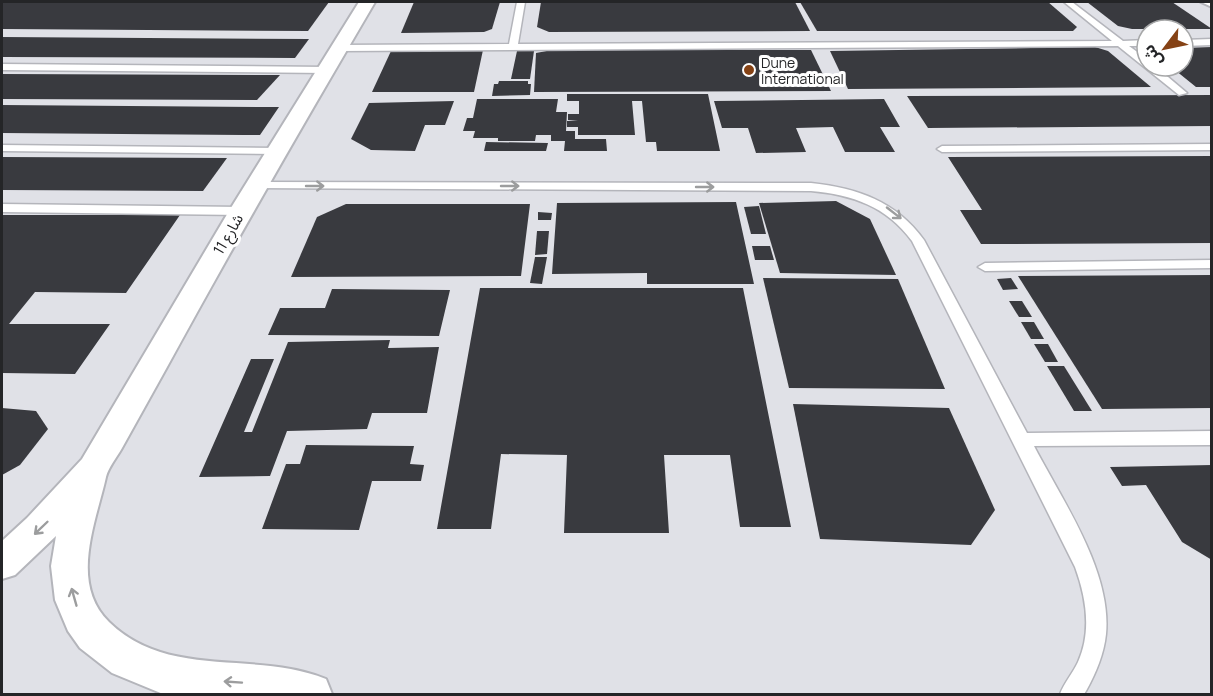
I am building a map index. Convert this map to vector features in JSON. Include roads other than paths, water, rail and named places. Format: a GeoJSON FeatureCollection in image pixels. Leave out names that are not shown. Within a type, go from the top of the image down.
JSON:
{"type":"FeatureCollection","features":[{"type":"Feature","properties":{"kind":"street","name":"شارع 11"},"geometry":{"type":"LineString","coordinates":[[2,563],[40,529],[70,498],[94,468],[241,211],[367,2]]}},
{"type":"Feature","properties":{"kind":"street","name":"شارع 11"},"geometry":{"type":"LineString","coordinates":[[94,468],[71,546],[69,577],[76,606],[88,628],[106,646],[129,662],[156,673],[187,679],[262,684],[311,694]]}},
{"type":"Feature","properties":{"kind":"lane"},"geometry":{"type":"LineString","coordinates":[[513,47],[521,2]]}},
{"type":"Feature","properties":{"kind":"lane"},"geometry":{"type":"LineString","coordinates":[[1068,2],[1135,55]]}},
{"type":"Feature","properties":{"kind":"lane"},"geometry":{"type":"LineString","coordinates":[[1195,43],[1212,42]]}},
{"type":"Feature","properties":{"kind":"lane"},"geometry":{"type":"LineString","coordinates":[[340,48],[1135,43]]}},
{"type":"Feature","properties":{"kind":"lane"},"geometry":{"type":"LineString","coordinates":[[2,68],[327,70]]}},
{"type":"Feature","properties":{"kind":"lane"},"geometry":{"type":"LineString","coordinates":[[1164,78],[1182,93]]}},
{"type":"Feature","properties":{"kind":"lane"},"geometry":{"type":"LineString","coordinates":[[942,149],[1212,147]]}},
{"type":"Feature","properties":{"kind":"lane"},"geometry":{"type":"LineString","coordinates":[[2,148],[277,151]]}},
{"type":"Feature","properties":{"kind":"lane"},"geometry":{"type":"LineString","coordinates":[[256,186],[811,187],[840,190],[868,198],[898,216],[918,240],[1087,571],[1094,597],[1097,624],[1094,650],[1084,677],[1071,694]]}},
{"type":"Feature","properties":{"kind":"lane"},"geometry":{"type":"LineString","coordinates":[[2,208],[241,211]]}},
{"type":"Feature","properties":{"kind":"lane"},"geometry":{"type":"LineString","coordinates":[[985,267],[1212,264]]}},
{"type":"Feature","properties":{"kind":"lane"},"geometry":{"type":"LineString","coordinates":[[1022,440],[1212,438]]}},
{"type":"Feature","properties":{"kind":"place","name":"Dune International"},"geometry":{"type":"Point","coordinates":[749,70]}}]}
